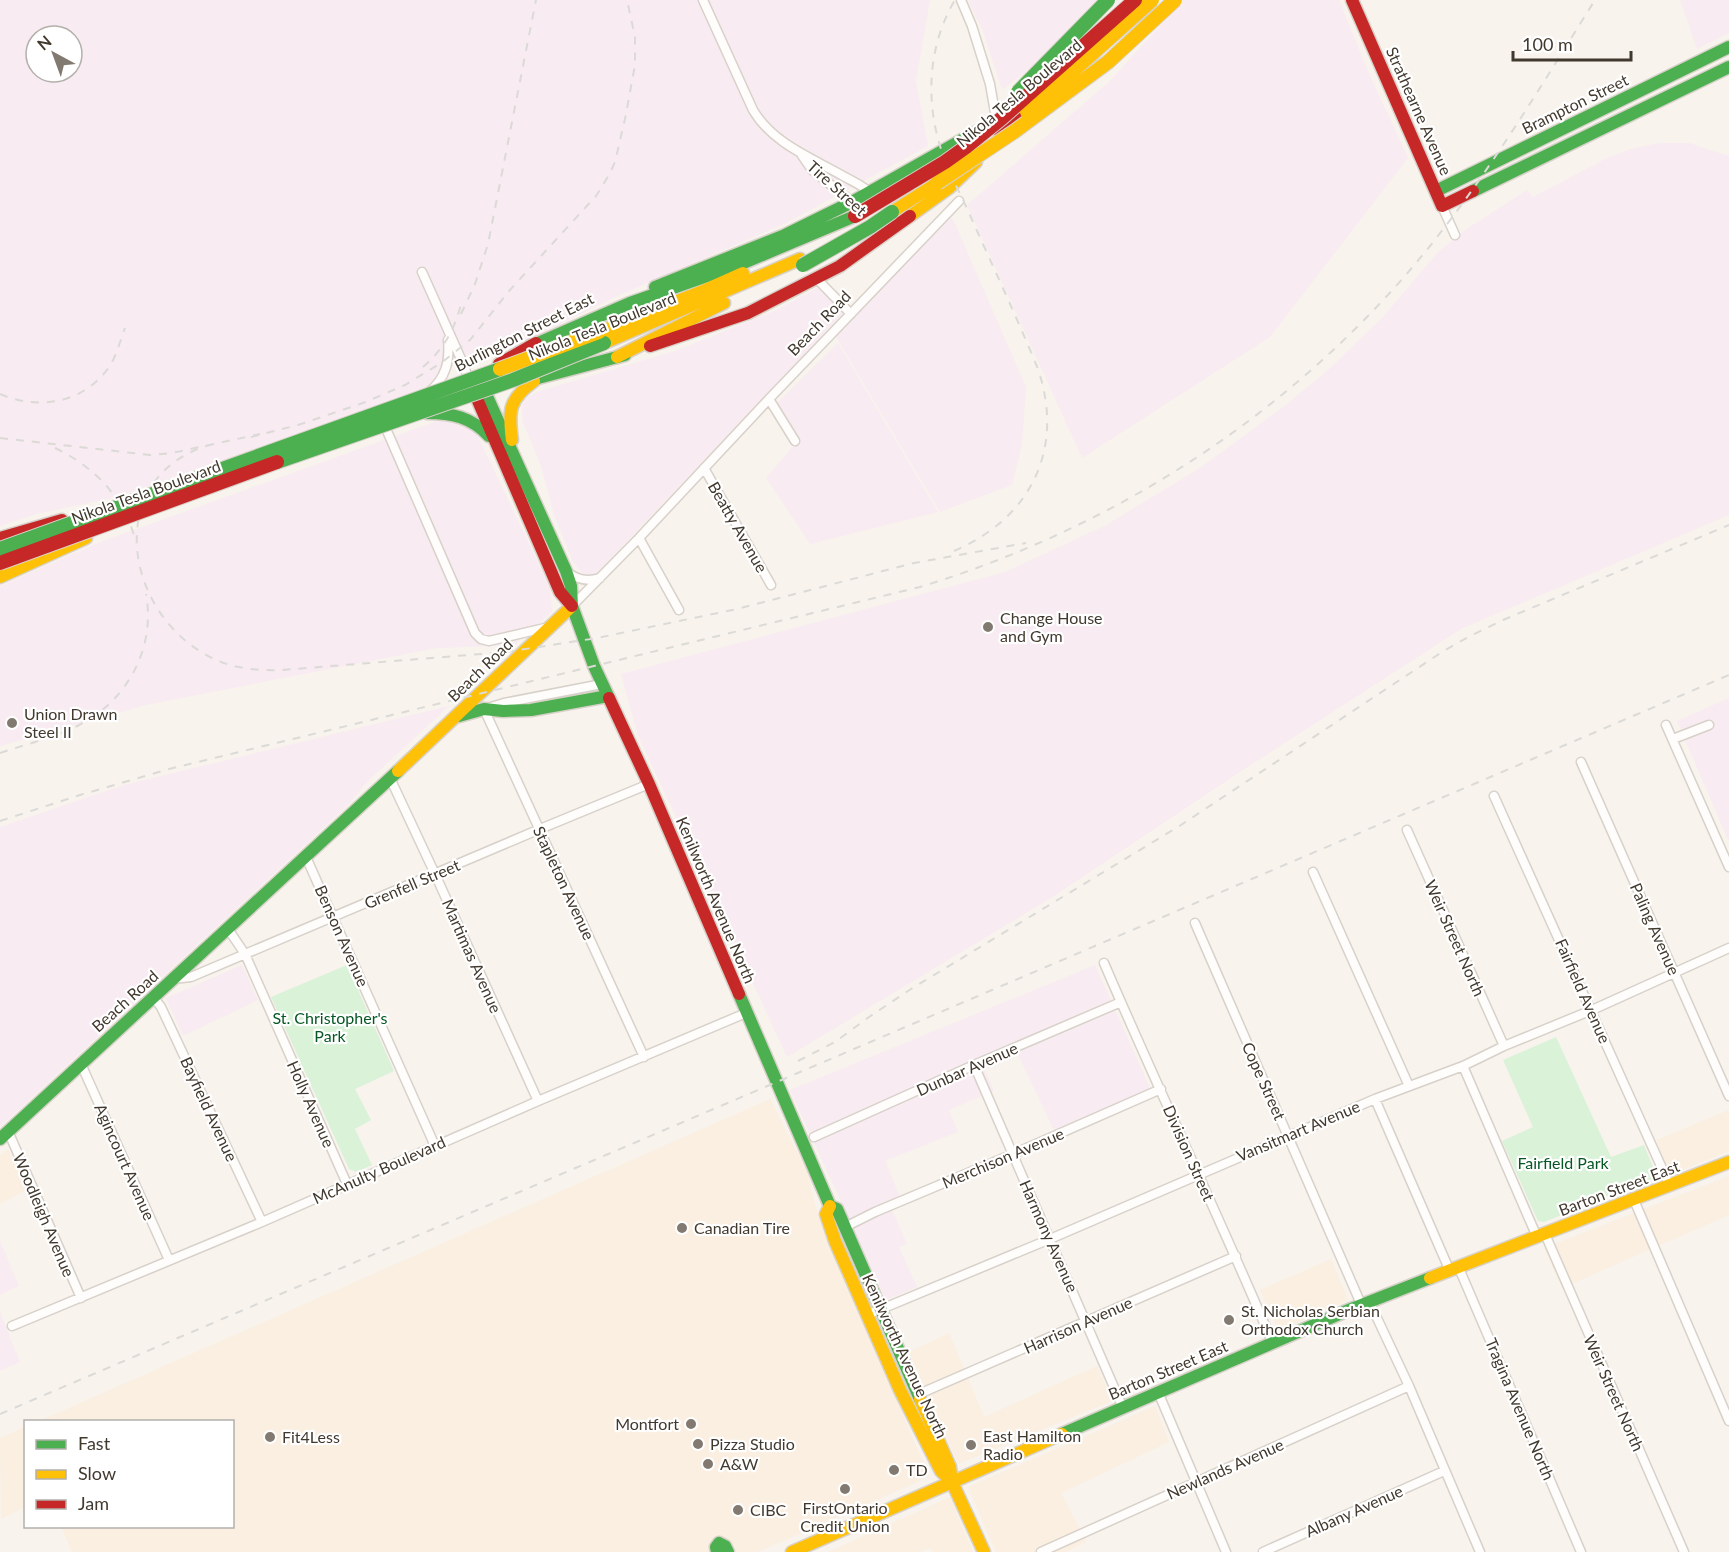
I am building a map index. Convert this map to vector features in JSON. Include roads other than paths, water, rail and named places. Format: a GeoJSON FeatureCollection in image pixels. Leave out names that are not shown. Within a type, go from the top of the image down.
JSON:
{"type":"FeatureCollection","features":[{"type":"Feature","properties":{"kind":"main road"},"geometry":{"type":"LineString","coordinates":[[917,179],[967,141],[1108,0]]}},
{"type":"Feature","properties":{"kind":"main road","name":"Nikola Tesla Boulevard"},"geometry":{"type":"LineString","coordinates":[[798,254],[855,216],[945,162],[993,125],[1136,0]]}},
{"type":"Feature","properties":{"kind":"main road","name":"Burlington Street East"},"geometry":{"type":"LineString","coordinates":[[0,538],[129,501],[367,422],[617,357],[748,313],[840,266],[955,183],[1037,96],[1142,0]]}},
{"type":"Feature","properties":{"kind":"main road","name":"Nikola Tesla Boulevard"},"geometry":{"type":"LineString","coordinates":[[0,563],[303,453],[513,380],[705,290],[870,227],[938,183],[1012,125],[1152,0]]}},
{"type":"Feature","properties":{"kind":"main road"},"geometry":{"type":"LineString","coordinates":[[938,183],[1015,131],[1108,62],[1174,0]]}},
{"type":"Feature","properties":{"kind":"main road","name":"Strathearne Avenue"},"geometry":{"type":"LineString","coordinates":[[1352,0],[1442,206]]}},
{"type":"Feature","properties":{"kind":"main road","name":"Brampton Street"},"geometry":{"type":"LineString","coordinates":[[1436,191],[1728,49]]}},
{"type":"Feature","properties":{"kind":"main road","name":"Brampton Street"},"geometry":{"type":"LineString","coordinates":[[1442,206],[1729,67]]}},
{"type":"Feature","properties":{"kind":"main road","name":"Burlington Street East"},"geometry":{"type":"LineString","coordinates":[[0,577],[64,549],[128,517],[384,424],[418,408],[469,375],[637,294],[785,235],[852,202],[1037,96]]}},
{"type":"Feature","properties":{"kind":"main road"},"geometry":{"type":"LineString","coordinates":[[529,347],[630,303],[741,264],[798,254]]}},
{"type":"Feature","properties":{"kind":"main road"},"geometry":{"type":"LineString","coordinates":[[617,357],[798,254]]}},
{"type":"Feature","properties":{"kind":"main road","name":"Nikola Tesla Boulevard"},"geometry":{"type":"LineString","coordinates":[[0,549],[434,394],[601,338]]}},
{"type":"Feature","properties":{"kind":"main road","name":"Kenilworth Avenue North"},"geometry":{"type":"LineString","coordinates":[[469,375],[514,453],[566,571],[571,586],[572,606],[584,641],[649,784],[830,1206],[837,1209],[920,1394],[950,1467],[952,1482],[984,1552]]}},
{"type":"Feature","properties":{"kind":"main road"},"geometry":{"type":"LineString","coordinates":[[514,453],[509,422],[510,406],[519,391],[539,378]]}},
{"type":"Feature","properties":{"kind":"main road","name":"Kenilworth Avenue North"},"geometry":{"type":"LineString","coordinates":[[480,393],[496,447],[560,592],[572,606]]}},
{"type":"Feature","properties":{"kind":"main road"},"geometry":{"type":"LineString","coordinates":[[418,408],[465,417],[485,430],[496,447]]}},
{"type":"Feature","properties":{"kind":"main road","name":"Beach Road"},"geometry":{"type":"LineString","coordinates":[[4,1135],[306,857],[572,606]]}},
{"type":"Feature","properties":{"kind":"main road"},"geometry":{"type":"LineString","coordinates":[[455,717],[484,709],[531,710],[605,690]]}},
{"type":"Feature","properties":{"kind":"main road","name":"Barton Street East"},"geometry":{"type":"LineString","coordinates":[[792,1552],[1365,1303],[1729,1162]]}},
{"type":"Feature","properties":{"kind":"main road","name":"Kenilworth Avenue North"},"geometry":{"type":"LineString","coordinates":[[830,1206],[826,1214],[834,1237],[900,1390],[941,1471],[952,1482]]}},
{"type":"Feature","properties":{"kind":"main road"},"geometry":{"type":"LineString","coordinates":[[717,1552],[716,1547],[719,1543],[725,1546],[728,1552]]}},
{"type":"Feature","properties":{"kind":"street","name":"Tire Street"},"geometry":{"type":"LineString","coordinates":[[703,0],[759,121],[768,131],[801,154],[818,161],[870,192],[881,212],[884,224],[883,236]]}},
{"type":"Feature","properties":{"kind":"street"},"geometry":{"type":"LineString","coordinates":[[961,0],[972,26],[990,84],[1000,136]]}},
{"type":"Feature","properties":{"kind":"street","name":"Tire Street"},"geometry":{"type":"LineString","coordinates":[[801,154],[812,170],[869,217],[883,236]]}},
{"type":"Feature","properties":{"kind":"street","name":"Beach Road"},"geometry":{"type":"LineString","coordinates":[[572,606],[959,201]]}},
{"type":"Feature","properties":{"kind":"street","name":"Strathearne Avenue"},"geometry":{"type":"LineString","coordinates":[[1442,206],[1455,235]]}},
{"type":"Feature","properties":{"kind":"street","name":"Kenilworth Avenue North"},"geometry":{"type":"LineString","coordinates":[[422,272],[469,375]]}},
{"type":"Feature","properties":{"kind":"street"},"geometry":{"type":"LineString","coordinates":[[818,279],[850,314]]}},
{"type":"Feature","properties":{"kind":"street"},"geometry":{"type":"LineString","coordinates":[[418,408],[445,372],[449,359],[447,330]]}},
{"type":"Feature","properties":{"kind":"street"},"geometry":{"type":"LineString","coordinates":[[769,399],[795,441]]}},
{"type":"Feature","properties":{"kind":"street"},"geometry":{"type":"LineString","coordinates":[[384,424],[475,633],[481,639],[489,641],[549,627]]}},
{"type":"Feature","properties":{"kind":"street","name":"Beatty Avenue"},"geometry":{"type":"LineString","coordinates":[[704,468],[771,585]]}},
{"type":"Feature","properties":{"kind":"street"},"geometry":{"type":"LineString","coordinates":[[639,538],[679,610]]}},
{"type":"Feature","properties":{"kind":"street"},"geometry":{"type":"LineString","coordinates":[[566,571],[582,580],[592,581],[601,578]]}},
{"type":"Feature","properties":{"kind":"street","name":"Stapleton Avenue"},"geometry":{"type":"LineString","coordinates":[[484,709],[644,1057]]}},
{"type":"Feature","properties":{"kind":"street"},"geometry":{"type":"LineString","coordinates":[[1673,739],[1709,724]]}},
{"type":"Feature","properties":{"kind":"street"},"geometry":{"type":"LineString","coordinates":[[1666,725],[1729,867]]}},
{"type":"Feature","properties":{"kind":"street","name":"Paling Avenue"},"geometry":{"type":"LineString","coordinates":[[1581,762],[1729,1096]]}},
{"type":"Feature","properties":{"kind":"street","name":"Martimas Avenue"},"geometry":{"type":"LineString","coordinates":[[390,778],[538,1101]]}},
{"type":"Feature","properties":{"kind":"street","name":"Grenfell Street"},"geometry":{"type":"LineString","coordinates":[[174,979],[191,977],[649,784]]}},
{"type":"Feature","properties":{"kind":"street","name":"Fairfield Avenue"},"geometry":{"type":"LineString","coordinates":[[1494,796],[1670,1186]]}},
{"type":"Feature","properties":{"kind":"street","name":"Weir Street North"},"geometry":{"type":"LineString","coordinates":[[1407,830],[1504,1046]]}},
{"type":"Feature","properties":{"kind":"street","name":"Benson Avenue"},"geometry":{"type":"LineString","coordinates":[[306,857],[435,1146]]}},
{"type":"Feature","properties":{"kind":"street"},"geometry":{"type":"LineString","coordinates":[[1313,872],[1409,1086]]}},
{"type":"Feature","properties":{"kind":"street","name":"Cope Street"},"geometry":{"type":"LineString","coordinates":[[1195,923],[1287,1135],[1365,1303],[1408,1386],[1480,1552]]}},
{"type":"Feature","properties":{"kind":"street","name":"Holly Avenue"},"geometry":{"type":"LineString","coordinates":[[228,928],[245,954],[347,1184]]}},
{"type":"Feature","properties":{"kind":"street","name":"Vansitmart Avenue"},"geometry":{"type":"LineString","coordinates":[[867,1315],[1050,1239],[1287,1135],[1463,1066],[1729,948]]}},
{"type":"Feature","properties":{"kind":"street","name":"Division Street"},"geometry":{"type":"LineString","coordinates":[[1104,963],[1197,1174],[1236,1256],[1273,1344]]}},
{"type":"Feature","properties":{"kind":"street","name":"Bayfield Avenue"},"geometry":{"type":"LineString","coordinates":[[154,998],[161,1007],[262,1222]]}},
{"type":"Feature","properties":{"kind":"street","name":"Dunbar Avenue"},"geometry":{"type":"LineString","coordinates":[[814,1137],[1121,1002]]}},
{"type":"Feature","properties":{"kind":"street","name":"McAnulty Boulevard"},"geometry":{"type":"LineString","coordinates":[[12,1326],[262,1222],[746,1013]]}},
{"type":"Feature","properties":{"kind":"street","name":"Agincourt Avenue"},"geometry":{"type":"LineString","coordinates":[[81,1064],[169,1260]]}},
{"type":"Feature","properties":{"kind":"street","name":"Harmony Avenue"},"geometry":{"type":"LineString","coordinates":[[974,1065],[1123,1408]]}},
{"type":"Feature","properties":{"kind":"street","name":"Weir Street North"},"geometry":{"type":"LineString","coordinates":[[1463,1066],[1683,1552]]}},
{"type":"Feature","properties":{"kind":"street","name":"Merchison Avenue"},"geometry":{"type":"LineString","coordinates":[[845,1227],[1161,1089]]}},
{"type":"Feature","properties":{"kind":"street","name":"Tragina Avenue North"},"geometry":{"type":"LineString","coordinates":[[1375,1099],[1581,1552]]}},
{"type":"Feature","properties":{"kind":"street","name":"Woodleigh Avenue"},"geometry":{"type":"LineString","coordinates":[[4,1135],[81,1298]]}},
{"type":"Feature","properties":{"kind":"street"},"geometry":{"type":"LineString","coordinates":[[1634,1200],[1729,1421]]}},
{"type":"Feature","properties":{"kind":"street","name":"Harrison Avenue"},"geometry":{"type":"LineString","coordinates":[[920,1394],[1236,1256]]}},
{"type":"Feature","properties":{"kind":"street","name":"Newlands Avenue"},"geometry":{"type":"LineString","coordinates":[[1041,1552],[1408,1386]]}},
{"type":"Feature","properties":{"kind":"street"},"geometry":{"type":"LineString","coordinates":[[1158,1392],[1226,1552]]}},
{"type":"Feature","properties":{"kind":"street","name":"Albany Avenue"},"geometry":{"type":"LineString","coordinates":[[1263,1552],[1444,1471]]}},
{"type":"Feature","properties":{"kind":"railway"},"geometry":{"type":"LineString","coordinates":[[461,314],[475,284],[488,244],[536,0]]}},
{"type":"Feature","properties":{"kind":"railway"},"geometry":{"type":"LineString","coordinates":[[251,437],[298,425],[363,403],[405,385],[441,363],[470,340],[509,291],[596,196],[615,162],[635,65],[635,37],[627,0]]}},
{"type":"Feature","properties":{"kind":"railway"},"geometry":{"type":"LineString","coordinates":[[954,551],[981,537],[1003,520],[1022,500],[1035,478],[1044,453],[1047,427],[1045,398],[1038,369],[950,172],[937,136],[932,96],[934,56],[946,18],[955,0]]}},
{"type":"Feature","properties":{"kind":"railway"},"geometry":{"type":"LineString","coordinates":[[0,821],[169,769],[920,587],[991,562],[1060,533],[1127,499],[1191,461],[1252,418],[1310,371],[1365,319],[1416,263],[1465,200],[1488,168],[1595,0]]}},
{"type":"Feature","properties":{"kind":"railway"},"geometry":{"type":"LineString","coordinates":[[423,367],[437,354],[447,338],[461,304]]}},
{"type":"Feature","properties":{"kind":"railway"},"geometry":{"type":"LineString","coordinates":[[0,394],[30,402],[60,400],[74,396],[87,389],[109,367],[125,328]]}},
{"type":"Feature","properties":{"kind":"railway"},"geometry":{"type":"LineString","coordinates":[[0,438],[150,455],[172,453],[260,434]]}},
{"type":"Feature","properties":{"kind":"railway"},"geometry":{"type":"LineString","coordinates":[[213,444],[178,459],[154,482],[141,510],[137,541],[142,573],[155,604],[175,631],[212,658],[251,669],[282,670],[506,652],[597,638],[737,609],[914,563],[1026,543]]}},
{"type":"Feature","properties":{"kind":"railway"},"geometry":{"type":"LineString","coordinates":[[55,448],[82,464],[115,496],[135,539]]}},
{"type":"Feature","properties":{"kind":"railway"},"geometry":{"type":"LineString","coordinates":[[798,1061],[835,1042],[911,989],[1181,825],[1442,652],[1503,620],[1729,525]]}},
{"type":"Feature","properties":{"kind":"railway"},"geometry":{"type":"LineString","coordinates":[[0,753],[69,730],[96,715],[111,702],[124,687],[142,653],[148,614],[146,594]]}},
{"type":"Feature","properties":{"kind":"railway"},"geometry":{"type":"LineString","coordinates":[[0,1414],[1729,675]]}},
{"type":"Feature","properties":{"kind":"place","name":"Change House and Gym"},"geometry":{"type":"Point","coordinates":[988,627]}},
{"type":"Feature","properties":{"kind":"place","name":"Union Drawn Steel II"},"geometry":{"type":"Point","coordinates":[12,723]}},
{"type":"Feature","properties":{"kind":"place","name":"Canadian Tire"},"geometry":{"type":"Point","coordinates":[682,1228]}},
{"type":"Feature","properties":{"kind":"place","name":"St. Nicholas Serbian Orthodox Church"},"geometry":{"type":"Point","coordinates":[1229,1320]}},
{"type":"Feature","properties":{"kind":"place","name":"Montfort"},"geometry":{"type":"Point","coordinates":[691,1424]}},
{"type":"Feature","properties":{"kind":"place","name":"Fit4Less"},"geometry":{"type":"Point","coordinates":[270,1437]}},
{"type":"Feature","properties":{"kind":"place","name":"Pizza Studio"},"geometry":{"type":"Point","coordinates":[698,1444]}},
{"type":"Feature","properties":{"kind":"place","name":"East Hamilton Radio"},"geometry":{"type":"Point","coordinates":[971,1445]}},
{"type":"Feature","properties":{"kind":"place","name":"A&W"},"geometry":{"type":"Point","coordinates":[708,1464]}},
{"type":"Feature","properties":{"kind":"place","name":"TD"},"geometry":{"type":"Point","coordinates":[894,1470]}},
{"type":"Feature","properties":{"kind":"place","name":"FirstOntario Credit Union"},"geometry":{"type":"Point","coordinates":[845,1489]}},
{"type":"Feature","properties":{"kind":"place","name":"CIBC"},"geometry":{"type":"Point","coordinates":[738,1510]}},
{"type":"Feature","properties":{"kind":"park label","name":"St. Christopher's Park"},"geometry":{"type":"Point","coordinates":[330,1027]}},
{"type":"Feature","properties":{"kind":"park label","name":"Fairfield Park"},"geometry":{"type":"Point","coordinates":[1563,1163]}}]}
